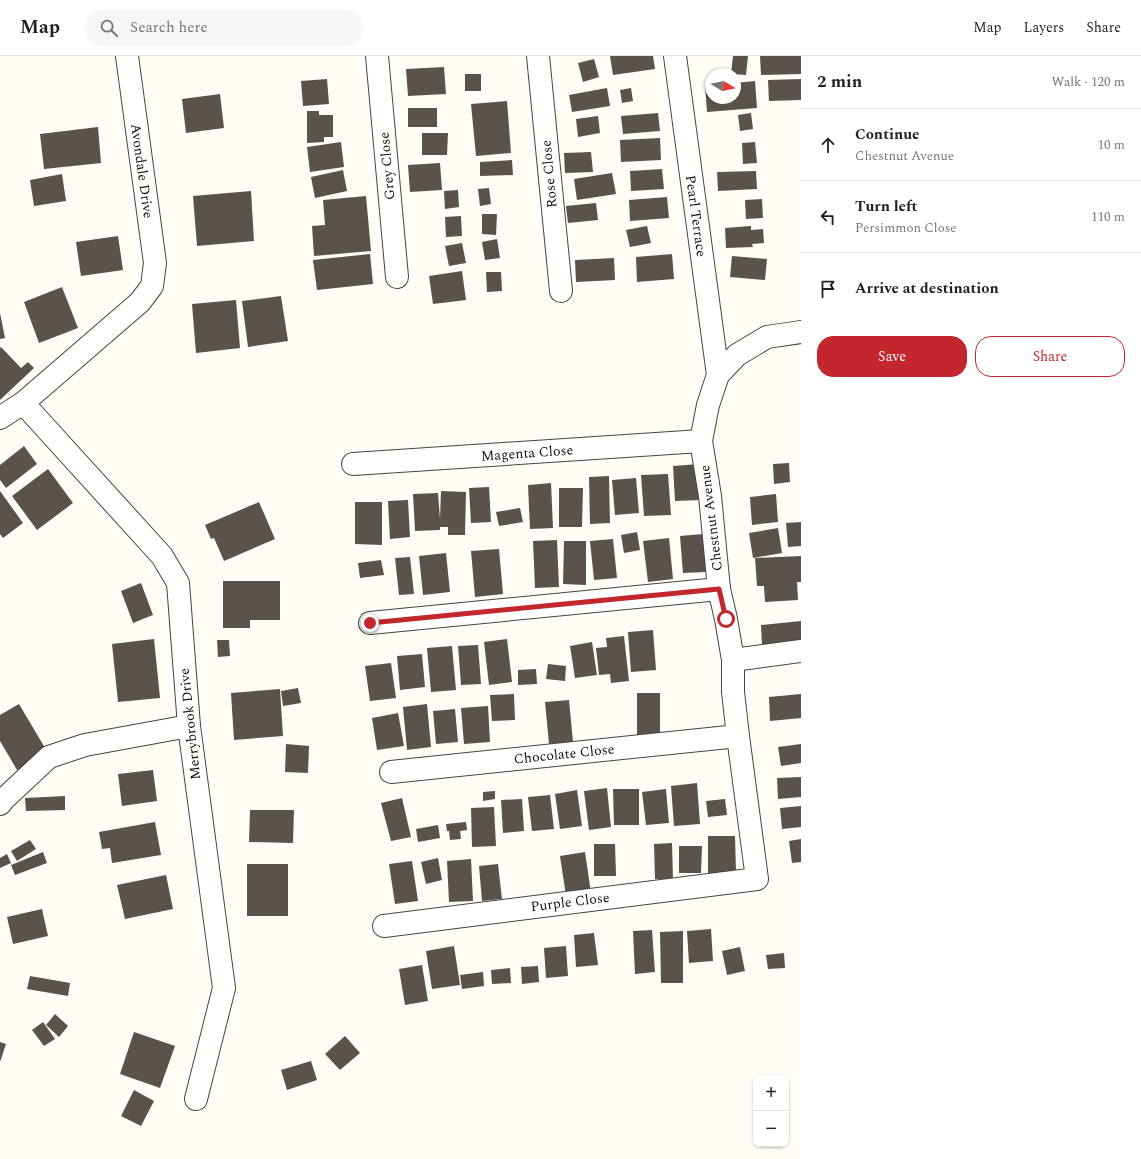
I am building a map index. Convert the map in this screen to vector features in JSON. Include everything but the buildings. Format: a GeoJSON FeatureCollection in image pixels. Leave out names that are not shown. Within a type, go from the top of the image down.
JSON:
{"type":"FeatureCollection","features":[{"type":"Feature","properties":{"kind":"street","name":"Avondale Drive"},"geometry":{"type":"LineString","coordinates":[[23,403],[140,302],[152,286],[155,262],[127,56]]}},
{"type":"Feature","properties":{"kind":"street","name":"Grey Close"},"geometry":{"type":"LineString","coordinates":[[377,56],[397,277]]}},
{"type":"Feature","properties":{"kind":"street","name":"Rose Close"},"geometry":{"type":"LineString","coordinates":[[538,56],[561,291]]}},
{"type":"Feature","properties":{"kind":"street","name":"Pearl Terrace"},"geometry":{"type":"LineString","coordinates":[[675,56],[718,375]]}},
{"type":"Feature","properties":{"kind":"street","name":"Chestnut Avenue"},"geometry":{"type":"LineString","coordinates":[[757,879],[733,692],[733,660],[719,589],[710,496],[701,442],[708,404],[718,375],[737,355],[767,337],[801,332]]}},
{"type":"Feature","properties":{"kind":"street"},"geometry":{"type":"LineString","coordinates":[[0,418],[23,403]]}},
{"type":"Feature","properties":{"kind":"street","name":"Merrybrook Drive"},"geometry":{"type":"LineString","coordinates":[[23,403],[162,556],[178,583],[189,726],[224,988],[196,1099]]}},
{"type":"Feature","properties":{"kind":"street","name":"Magenta Close"},"geometry":{"type":"LineString","coordinates":[[353,464],[701,442]]}},
{"type":"Feature","properties":{"kind":"street"},"geometry":{"type":"LineString","coordinates":[[370,623],[719,589]]}},
{"type":"Feature","properties":{"kind":"street"},"geometry":{"type":"LineString","coordinates":[[733,660],[801,651]]}},
{"type":"Feature","properties":{"kind":"street"},"geometry":{"type":"LineString","coordinates":[[0,804],[49,758],[85,744],[189,726]]}},
{"type":"Feature","properties":{"kind":"street","name":"Chocolate Close"},"geometry":{"type":"LineString","coordinates":[[391,772],[738,736]]}},
{"type":"Feature","properties":{"kind":"street","name":"Purple Close"},"geometry":{"type":"LineString","coordinates":[[384,926],[757,879]]}},
{"type":"Feature","properties":{"kind":"route"},"geometry":{"type":"LineString","coordinates":[[370,623],[719,589],[726,619]]}}]}
